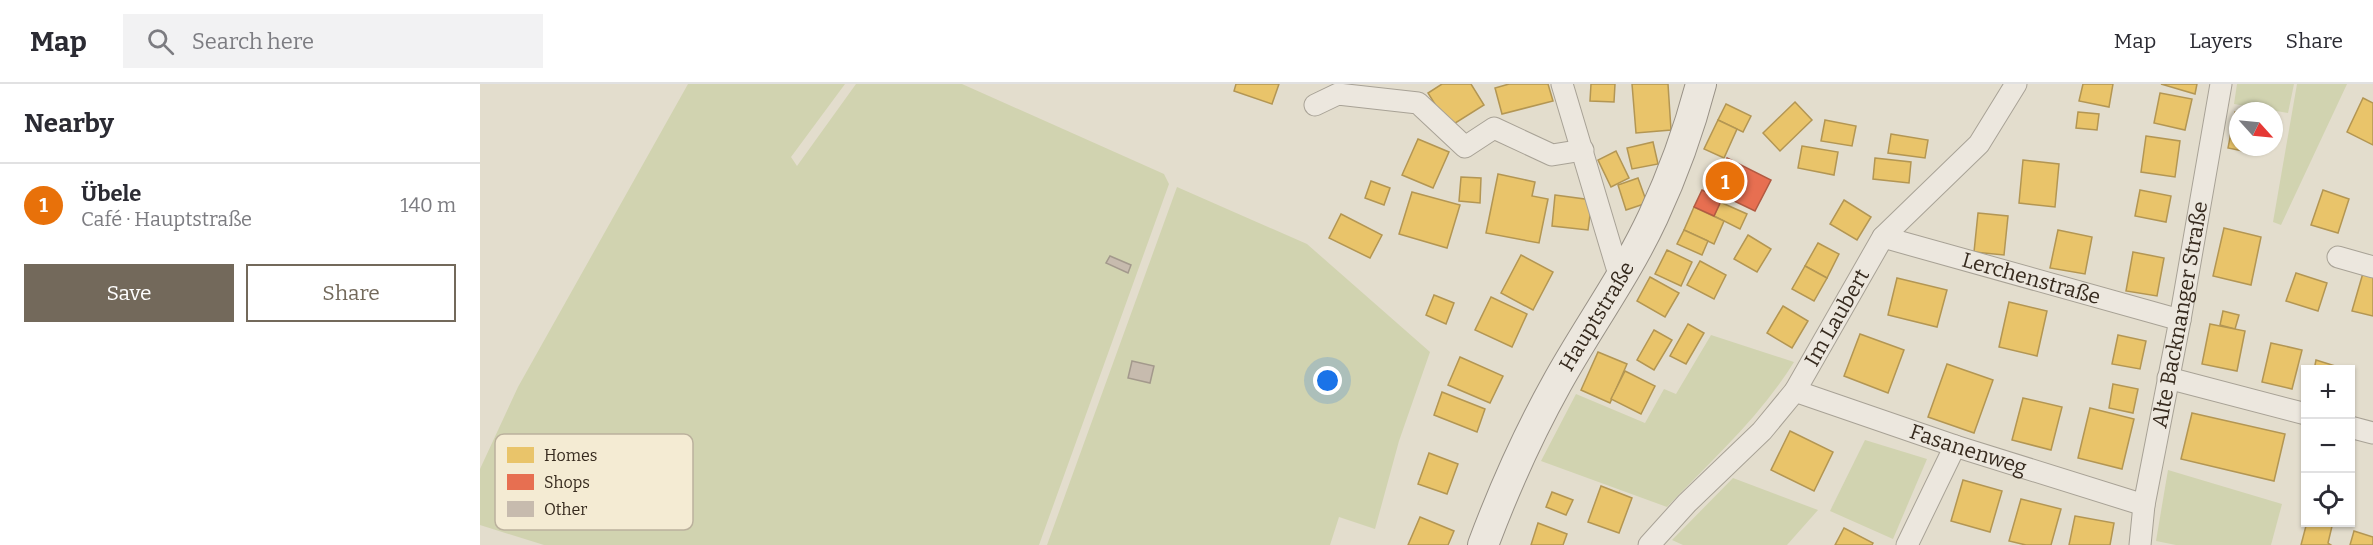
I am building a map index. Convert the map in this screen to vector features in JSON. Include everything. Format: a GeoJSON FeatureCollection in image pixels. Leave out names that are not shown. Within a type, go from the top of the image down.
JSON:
{"type":"FeatureCollection","features":[{"type":"Feature","properties":{"kind":"street"},"geometry":{"type":"LineString","coordinates":[[1562,84],[1620,278]]}},
{"type":"Feature","properties":{"kind":"street","name":"Hauptstraße"},"geometry":{"type":"LineString","coordinates":[[1483,545],[1522,450],[1558,381],[1653,218],[1688,135],[1701,84]]}},
{"type":"Feature","properties":{"kind":"street","name":"Im Laubert"},"geometry":{"type":"LineString","coordinates":[[1649,545],[1686,502],[1762,430],[1795,391],[1883,237],[1980,144],[2016,84]]}},
{"type":"Feature","properties":{"kind":"street","name":"Alte Backnanger Straße"},"geometry":{"type":"LineString","coordinates":[[2140,545],[2144,505],[2180,320],[2221,84]]}},
{"type":"Feature","properties":{"kind":"street"},"geometry":{"type":"LineString","coordinates":[[1315,105],[1338,94],[1418,104],[1464,147],[1494,128],[1552,155],[1583,150]]}},
{"type":"Feature","properties":{"kind":"street","name":"Lerchenstraße"},"geometry":{"type":"LineString","coordinates":[[1883,237],[2180,320]]}},
{"type":"Feature","properties":{"kind":"street"},"geometry":{"type":"LineString","coordinates":[[2338,257],[2373,267]]}},
{"type":"Feature","properties":{"kind":"street"},"geometry":{"type":"LineString","coordinates":[[2168,378],[2301,413]]}},
{"type":"Feature","properties":{"kind":"street","name":"Fasanenweg"},"geometry":{"type":"LineString","coordinates":[[1795,391],[1955,446],[2144,505]]}},
{"type":"Feature","properties":{"kind":"street"},"geometry":{"type":"LineString","coordinates":[[2355,428],[2373,433]]}},
{"type":"Feature","properties":{"kind":"street"},"geometry":{"type":"LineString","coordinates":[[1907,545],[1955,446]]}},
{"type":"Feature","properties":{"kind":"green space"},"geometry":{"type":"Polygon","coordinates":[[[688,84],[845,84],[791,157],[797,166],[856,84],[962,84],[1164,174],[1169,184],[1039,545],[544,545],[496,530],[693,530],[693,434],[496,434],[518,387],[688,84]]]}},
{"type":"Feature","properties":{"kind":"green space"},"geometry":{"type":"Polygon","coordinates":[[[2237,84],[2294,84],[2288,113],[2283,112],[2283,102],[2234,102],[2237,84]]]}},
{"type":"Feature","properties":{"kind":"green space"},"geometry":{"type":"Polygon","coordinates":[[[2297,84],[2347,84],[2281,225],[2273,222],[2297,84]]]}},
{"type":"Feature","properties":{"kind":"green space"},"geometry":{"type":"Polygon","coordinates":[[[1177,187],[1307,244],[1430,352],[1399,441],[1375,529],[1339,517],[1330,545],[1047,545],[1177,187]]]}},
{"type":"Feature","properties":{"kind":"green space"},"geometry":{"type":"Polygon","coordinates":[[[1711,335],[1794,362],[1751,419],[1667,507],[1541,461],[1576,394],[1645,423],[1664,389],[1676,394],[1711,335]]]}},
{"type":"Feature","properties":{"kind":"green space"},"geometry":{"type":"Polygon","coordinates":[[[495,437],[495,530],[480,525],[480,469],[495,437]]]}},
{"type":"Feature","properties":{"kind":"green space"},"geometry":{"type":"Polygon","coordinates":[[[1865,440],[1927,459],[1893,539],[1830,511],[1865,440]]]}},
{"type":"Feature","properties":{"kind":"green space"},"geometry":{"type":"Polygon","coordinates":[[[2168,470],[2282,504],[2271,545],[2176,545],[2156,541],[2168,470]]]}},
{"type":"Feature","properties":{"kind":"green space"},"geometry":{"type":"Polygon","coordinates":[[[1733,478],[1818,510],[1787,545],[1683,545],[1672,540],[1733,478]]]}},
{"type":"Feature","properties":{"kind":"building: Homes"},"geometry":{"type":"Polygon","coordinates":[[[1236,84],[1279,84],[1272,104],[1234,91],[1236,84]]]}},
{"type":"Feature","properties":{"kind":"building: Homes"},"geometry":{"type":"Polygon","coordinates":[[[1442,84],[1471,84],[1484,105],[1449,127],[1428,93],[1442,84]]]}},
{"type":"Feature","properties":{"kind":"building: Homes"},"geometry":{"type":"Polygon","coordinates":[[[1509,84],[1548,84],[1553,101],[1502,114],[1495,88],[1509,84]]]}},
{"type":"Feature","properties":{"kind":"building: Homes"},"geometry":{"type":"Polygon","coordinates":[[[1591,84],[1615,84],[1614,102],[1590,101],[1591,84]]]}},
{"type":"Feature","properties":{"kind":"building: Homes"},"geometry":{"type":"Polygon","coordinates":[[[1632,84],[1668,84],[1671,130],[1636,133],[1632,84]]]}},
{"type":"Feature","properties":{"kind":"building: Homes"},"geometry":{"type":"Polygon","coordinates":[[[2083,84],[2113,84],[2109,107],[2079,101],[2083,84]]]}},
{"type":"Feature","properties":{"kind":"building: Homes"},"geometry":{"type":"Polygon","coordinates":[[[2161,84],[2197,84],[2195,94],[2161,84]]]}},
{"type":"Feature","properties":{"kind":"building: Homes"},"geometry":{"type":"Polygon","coordinates":[[[2160,93],[2192,99],[2185,130],[2154,123],[2160,93]]]}},
{"type":"Feature","properties":{"kind":"building: Homes"},"geometry":{"type":"Polygon","coordinates":[[[2363,98],[2373,103],[2373,145],[2347,132],[2363,98]]]}},
{"type":"Feature","properties":{"kind":"building: Homes"},"geometry":{"type":"Polygon","coordinates":[[[1795,102],[1812,120],[1780,151],[1763,133],[1795,102]]]}},
{"type":"Feature","properties":{"kind":"building: Homes"},"geometry":{"type":"Polygon","coordinates":[[[1726,104],[1751,116],[1743,132],[1718,120],[1726,104]]]}},
{"type":"Feature","properties":{"kind":"building: Homes"},"geometry":{"type":"Polygon","coordinates":[[[2078,112],[2099,114],[2097,130],[2076,128],[2078,112]]]}},
{"type":"Feature","properties":{"kind":"building: Homes"},"geometry":{"type":"Polygon","coordinates":[[[1718,120],[1737,129],[1724,158],[1704,149],[1718,120]]]}},
{"type":"Feature","properties":{"kind":"building: Homes"},"geometry":{"type":"Polygon","coordinates":[[[1825,120],[1856,126],[1852,146],[1821,141],[1825,120]]]}},
{"type":"Feature","properties":{"kind":"building: Homes"},"geometry":{"type":"Polygon","coordinates":[[[1891,134],[1928,140],[1925,158],[1888,153],[1891,134]]]}},
{"type":"Feature","properties":{"kind":"building: Homes"},"geometry":{"type":"Polygon","coordinates":[[[2146,136],[2180,141],[2175,177],[2141,172],[2146,136]]]}},
{"type":"Feature","properties":{"kind":"building: Homes"},"geometry":{"type":"Polygon","coordinates":[[[1418,139],[1449,152],[1433,188],[1402,175],[1418,139]]]}},
{"type":"Feature","properties":{"kind":"building: Homes"},"geometry":{"type":"Polygon","coordinates":[[[1653,142],[1658,164],[1632,169],[1627,148],[1653,142]]]}},
{"type":"Feature","properties":{"kind":"building: Homes"},"geometry":{"type":"Polygon","coordinates":[[[1802,146],[1838,152],[1834,175],[1798,168],[1802,146]]]}},
{"type":"Feature","properties":{"kind":"building: Homes"},"geometry":{"type":"Polygon","coordinates":[[[1616,151],[1629,178],[1611,187],[1598,160],[1616,151]]]}},
{"type":"Feature","properties":{"kind":"building: Homes"},"geometry":{"type":"Polygon","coordinates":[[[1875,158],[1911,162],[1909,183],[1873,179],[1875,158]]]}},
{"type":"Feature","properties":{"kind":"building: Homes"},"geometry":{"type":"Polygon","coordinates":[[[2023,160],[2059,164],[2055,207],[2019,203],[2023,160]]]}},
{"type":"Feature","properties":{"kind":"building: Homes"},"geometry":{"type":"Polygon","coordinates":[[[1498,174],[1535,182],[1532,196],[1548,199],[1539,243],[1486,233],[1498,174]]]}},
{"type":"Feature","properties":{"kind":"building: Homes"},"geometry":{"type":"Polygon","coordinates":[[[1461,177],[1481,178],[1480,203],[1459,201],[1461,177]]]}},
{"type":"Feature","properties":{"kind":"building: Homes"},"geometry":{"type":"Polygon","coordinates":[[[1638,178],[1647,203],[1626,210],[1618,185],[1638,178]]]}},
{"type":"Feature","properties":{"kind":"building: Homes"},"geometry":{"type":"Polygon","coordinates":[[[1371,181],[1390,188],[1384,205],[1365,198],[1371,181]]]}},
{"type":"Feature","properties":{"kind":"building: Homes"},"geometry":{"type":"Polygon","coordinates":[[[2140,190],[2171,196],[2166,222],[2135,216],[2140,190]]]}},
{"type":"Feature","properties":{"kind":"building: Homes"},"geometry":{"type":"Polygon","coordinates":[[[2323,190],[2349,199],[2338,233],[2311,225],[2323,190]]]}},
{"type":"Feature","properties":{"kind":"building: Homes"},"geometry":{"type":"Polygon","coordinates":[[[1412,192],[1460,205],[1447,248],[1399,234],[1412,192]]]}},
{"type":"Feature","properties":{"kind":"building: Homes"},"geometry":{"type":"Polygon","coordinates":[[[1555,195],[1592,200],[1588,230],[1552,226],[1555,195]]]}},
{"type":"Feature","properties":{"kind":"building: Homes"},"geometry":{"type":"Polygon","coordinates":[[[1844,200],[1871,217],[1857,240],[1830,224],[1844,200]]]}},
{"type":"Feature","properties":{"kind":"building: Homes"},"geometry":{"type":"Polygon","coordinates":[[[1720,202],[1747,214],[1740,229],[1714,216],[1720,202]]]}},
{"type":"Feature","properties":{"kind":"building: Homes"},"geometry":{"type":"Polygon","coordinates":[[[1694,207],[1724,221],[1714,244],[1684,230],[1694,207]]]}},
{"type":"Feature","properties":{"kind":"building: Homes"},"geometry":{"type":"Polygon","coordinates":[[[1978,213],[2008,216],[2004,255],[1974,252],[1978,213]]]}},
{"type":"Feature","properties":{"kind":"building: Homes"},"geometry":{"type":"Polygon","coordinates":[[[1341,214],[1382,235],[1370,258],[1329,238],[1341,214]]]}},
{"type":"Feature","properties":{"kind":"building: Homes"},"geometry":{"type":"Polygon","coordinates":[[[2224,228],[2261,237],[2251,285],[2213,276],[2224,228]]]}},
{"type":"Feature","properties":{"kind":"building: Homes"},"geometry":{"type":"Polygon","coordinates":[[[1684,230],[1708,241],[1702,255],[1677,244],[1684,230]]]}},
{"type":"Feature","properties":{"kind":"building: Homes"},"geometry":{"type":"Polygon","coordinates":[[[2058,230],[2092,237],[2085,274],[2050,268],[2058,230]]]}},
{"type":"Feature","properties":{"kind":"building: Homes"},"geometry":{"type":"Polygon","coordinates":[[[1748,235],[1771,249],[1757,272],[1734,259],[1748,235]]]}},
{"type":"Feature","properties":{"kind":"building: Homes"},"geometry":{"type":"Polygon","coordinates":[[[1818,243],[1839,254],[1827,278],[1805,266],[1818,243]]]}},
{"type":"Feature","properties":{"kind":"building: Homes"},"geometry":{"type":"Polygon","coordinates":[[[1667,250],[1692,262],[1681,286],[1655,274],[1667,250]]]}},
{"type":"Feature","properties":{"kind":"building: Homes"},"geometry":{"type":"Polygon","coordinates":[[[2133,252],[2164,258],[2157,296],[2126,291],[2133,252]]]}},
{"type":"Feature","properties":{"kind":"building: Homes"},"geometry":{"type":"Polygon","coordinates":[[[1521,255],[1553,272],[1533,310],[1501,293],[1521,255]]]}},
{"type":"Feature","properties":{"kind":"building: Homes"},"geometry":{"type":"Polygon","coordinates":[[[1700,261],[1726,275],[1714,299],[1687,285],[1700,261]]]}},
{"type":"Feature","properties":{"kind":"building: Homes"},"geometry":{"type":"Polygon","coordinates":[[[1805,266],[1827,278],[1814,301],[1792,289],[1805,266]]]}},
{"type":"Feature","properties":{"kind":"building: Homes"},"geometry":{"type":"Polygon","coordinates":[[[2296,273],[2327,283],[2318,311],[2286,301],[2296,273]]]}},
{"type":"Feature","properties":{"kind":"building: Homes"},"geometry":{"type":"Polygon","coordinates":[[[2363,273],[2373,276],[2373,316],[2352,311],[2363,273]]]}},
{"type":"Feature","properties":{"kind":"building: Homes"},"geometry":{"type":"Polygon","coordinates":[[[1650,277],[1679,293],[1665,317],[1637,301],[1650,277]]]}},
{"type":"Feature","properties":{"kind":"building: Homes"},"geometry":{"type":"Polygon","coordinates":[[[1897,278],[1947,290],[1937,327],[1888,315],[1897,278]]]}},
{"type":"Feature","properties":{"kind":"building: Homes"},"geometry":{"type":"Polygon","coordinates":[[[1434,295],[1454,303],[1446,324],[1426,315],[1434,295]]]}},
{"type":"Feature","properties":{"kind":"building: Homes"},"geometry":{"type":"Polygon","coordinates":[[[1491,297],[1527,314],[1512,347],[1475,330],[1491,297]]]}},
{"type":"Feature","properties":{"kind":"building: Homes"},"geometry":{"type":"Polygon","coordinates":[[[2009,302],[2047,311],[2037,356],[1999,347],[2009,302]]]}},
{"type":"Feature","properties":{"kind":"building: Homes"},"geometry":{"type":"Polygon","coordinates":[[[1783,306],[1808,321],[1792,348],[1767,333],[1783,306]]]}},
{"type":"Feature","properties":{"kind":"building: Homes"},"geometry":{"type":"Polygon","coordinates":[[[2223,311],[2239,315],[2235,329],[2220,325],[2223,311]]]}},
{"type":"Feature","properties":{"kind":"building: Homes"},"geometry":{"type":"Polygon","coordinates":[[[1688,324],[1704,333],[1686,364],[1670,356],[1688,324]]]}},
{"type":"Feature","properties":{"kind":"building: Homes"},"geometry":{"type":"Polygon","coordinates":[[[2210,324],[2245,331],[2237,371],[2202,364],[2210,324]]]}},
{"type":"Feature","properties":{"kind":"building: Homes"},"geometry":{"type":"Polygon","coordinates":[[[1654,330],[1672,340],[1654,370],[1637,360],[1654,330]]]}},
{"type":"Feature","properties":{"kind":"building: Homes"},"geometry":{"type":"Polygon","coordinates":[[[1860,334],[1904,350],[1888,393],[1844,376],[1860,334]]]}},
{"type":"Feature","properties":{"kind":"building: Homes"},"geometry":{"type":"Polygon","coordinates":[[[2118,335],[2146,341],[2140,369],[2112,364],[2118,335]]]}},
{"type":"Feature","properties":{"kind":"building: Homes"},"geometry":{"type":"Polygon","coordinates":[[[2271,343],[2302,350],[2292,389],[2262,382],[2271,343]]]}},
{"type":"Feature","properties":{"kind":"building: Homes"},"geometry":{"type":"Polygon","coordinates":[[[1598,352],[1627,364],[1610,403],[1581,390],[1598,352]]]}},
{"type":"Feature","properties":{"kind":"building: Homes"},"geometry":{"type":"Polygon","coordinates":[[[1460,357],[1503,376],[1490,403],[1448,385],[1460,357]]]}},
{"type":"Feature","properties":{"kind":"building: Homes"},"geometry":{"type":"Polygon","coordinates":[[[2316,360],[2332,365],[2315,365],[2316,360]]]}},
{"type":"Feature","properties":{"kind":"building: Homes"},"geometry":{"type":"Polygon","coordinates":[[[1947,364],[1993,380],[1974,433],[1928,417],[1947,364]]]}},
{"type":"Feature","properties":{"kind":"building: Homes"},"geometry":{"type":"Polygon","coordinates":[[[1625,371],[1655,386],[1641,414],[1611,399],[1625,371]]]}},
{"type":"Feature","properties":{"kind":"building: Homes"},"geometry":{"type":"Polygon","coordinates":[[[2113,384],[2138,389],[2133,413],[2109,408],[2113,384]]]}},
{"type":"Feature","properties":{"kind":"building: Homes"},"geometry":{"type":"Polygon","coordinates":[[[1442,392],[1485,409],[1477,432],[1434,415],[1442,392]]]}},
{"type":"Feature","properties":{"kind":"building: Homes"},"geometry":{"type":"Polygon","coordinates":[[[2023,398],[2062,407],[2051,450],[2012,440],[2023,398]]]}},
{"type":"Feature","properties":{"kind":"building: Homes"},"geometry":{"type":"Polygon","coordinates":[[[2090,408],[2134,419],[2122,469],[2078,458],[2090,408]]]}},
{"type":"Feature","properties":{"kind":"building: Homes"},"geometry":{"type":"Polygon","coordinates":[[[2192,413],[2285,434],[2274,481],[2181,459],[2192,413]]]}},
{"type":"Feature","properties":{"kind":"building: Homes"},"geometry":{"type":"Polygon","coordinates":[[[1790,431],[1833,452],[1814,491],[1771,470],[1790,431]]]}},
{"type":"Feature","properties":{"kind":"building: Homes"},"geometry":{"type":"Polygon","coordinates":[[[1429,453],[1458,464],[1447,494],[1418,484],[1429,453]]]}},
{"type":"Feature","properties":{"kind":"building: Homes"},"geometry":{"type":"Polygon","coordinates":[[[1963,480],[2002,491],[1990,532],[1951,521],[1963,480]]]}},
{"type":"Feature","properties":{"kind":"building: Homes"},"geometry":{"type":"Polygon","coordinates":[[[1601,486],[1632,498],[1619,533],[1588,522],[1601,486]]]}},
{"type":"Feature","properties":{"kind":"building: Homes"},"geometry":{"type":"Polygon","coordinates":[[[1552,492],[1573,500],[1566,515],[1546,507],[1552,492]]]}},
{"type":"Feature","properties":{"kind":"building: Homes"},"geometry":{"type":"Polygon","coordinates":[[[2021,499],[2061,509],[2051,545],[2026,545],[2009,541],[2021,499]]]}},
{"type":"Feature","properties":{"kind":"building: Homes"},"geometry":{"type":"Polygon","coordinates":[[[2075,516],[2114,523],[2110,545],[2069,545],[2075,516]]]}},
{"type":"Feature","properties":{"kind":"building: Homes"},"geometry":{"type":"Polygon","coordinates":[[[1420,517],[1454,531],[1448,545],[1408,545],[1420,517]]]}},
{"type":"Feature","properties":{"kind":"building: Homes"},"geometry":{"type":"Polygon","coordinates":[[[1538,523],[1567,534],[1563,545],[1531,545],[1538,523]]]}},
{"type":"Feature","properties":{"kind":"building: Homes"},"geometry":{"type":"Polygon","coordinates":[[[2306,527],[2332,527],[2328,543],[2331,545],[2301,545],[2306,527]]]}},
{"type":"Feature","properties":{"kind":"building: Homes"},"geometry":{"type":"Polygon","coordinates":[[[1844,528],[1873,543],[1872,545],[1835,545],[1844,528]]]}},
{"type":"Feature","properties":{"kind":"building: Homes"},"geometry":{"type":"Polygon","coordinates":[[[2354,531],[2373,537],[2373,545],[2350,545],[2354,531]]]}},
{"type":"Feature","properties":{"kind":"building: Shops"},"geometry":{"type":"Polygon","coordinates":[[[1727,158],[1771,180],[1755,211],[1711,190],[1727,158]]]}},
{"type":"Feature","properties":{"kind":"building: Shops"},"geometry":{"type":"Polygon","coordinates":[[[1702,190],[1722,199],[1714,216],[1694,207],[1702,190]]]}},
{"type":"Feature","properties":{"kind":"building: Other"},"geometry":{"type":"Polygon","coordinates":[[[1110,256],[1131,265],[1128,273],[1106,263],[1110,256]]]}},
{"type":"Feature","properties":{"kind":"building: Other"},"geometry":{"type":"Polygon","coordinates":[[[1132,361],[1154,366],[1150,383],[1128,378],[1132,361]]]}},
{"type":"Feature","properties":{"kind":"place","name":"Übele"},"geometry":{"type":"Point","coordinates":[1725,181]}}]}
